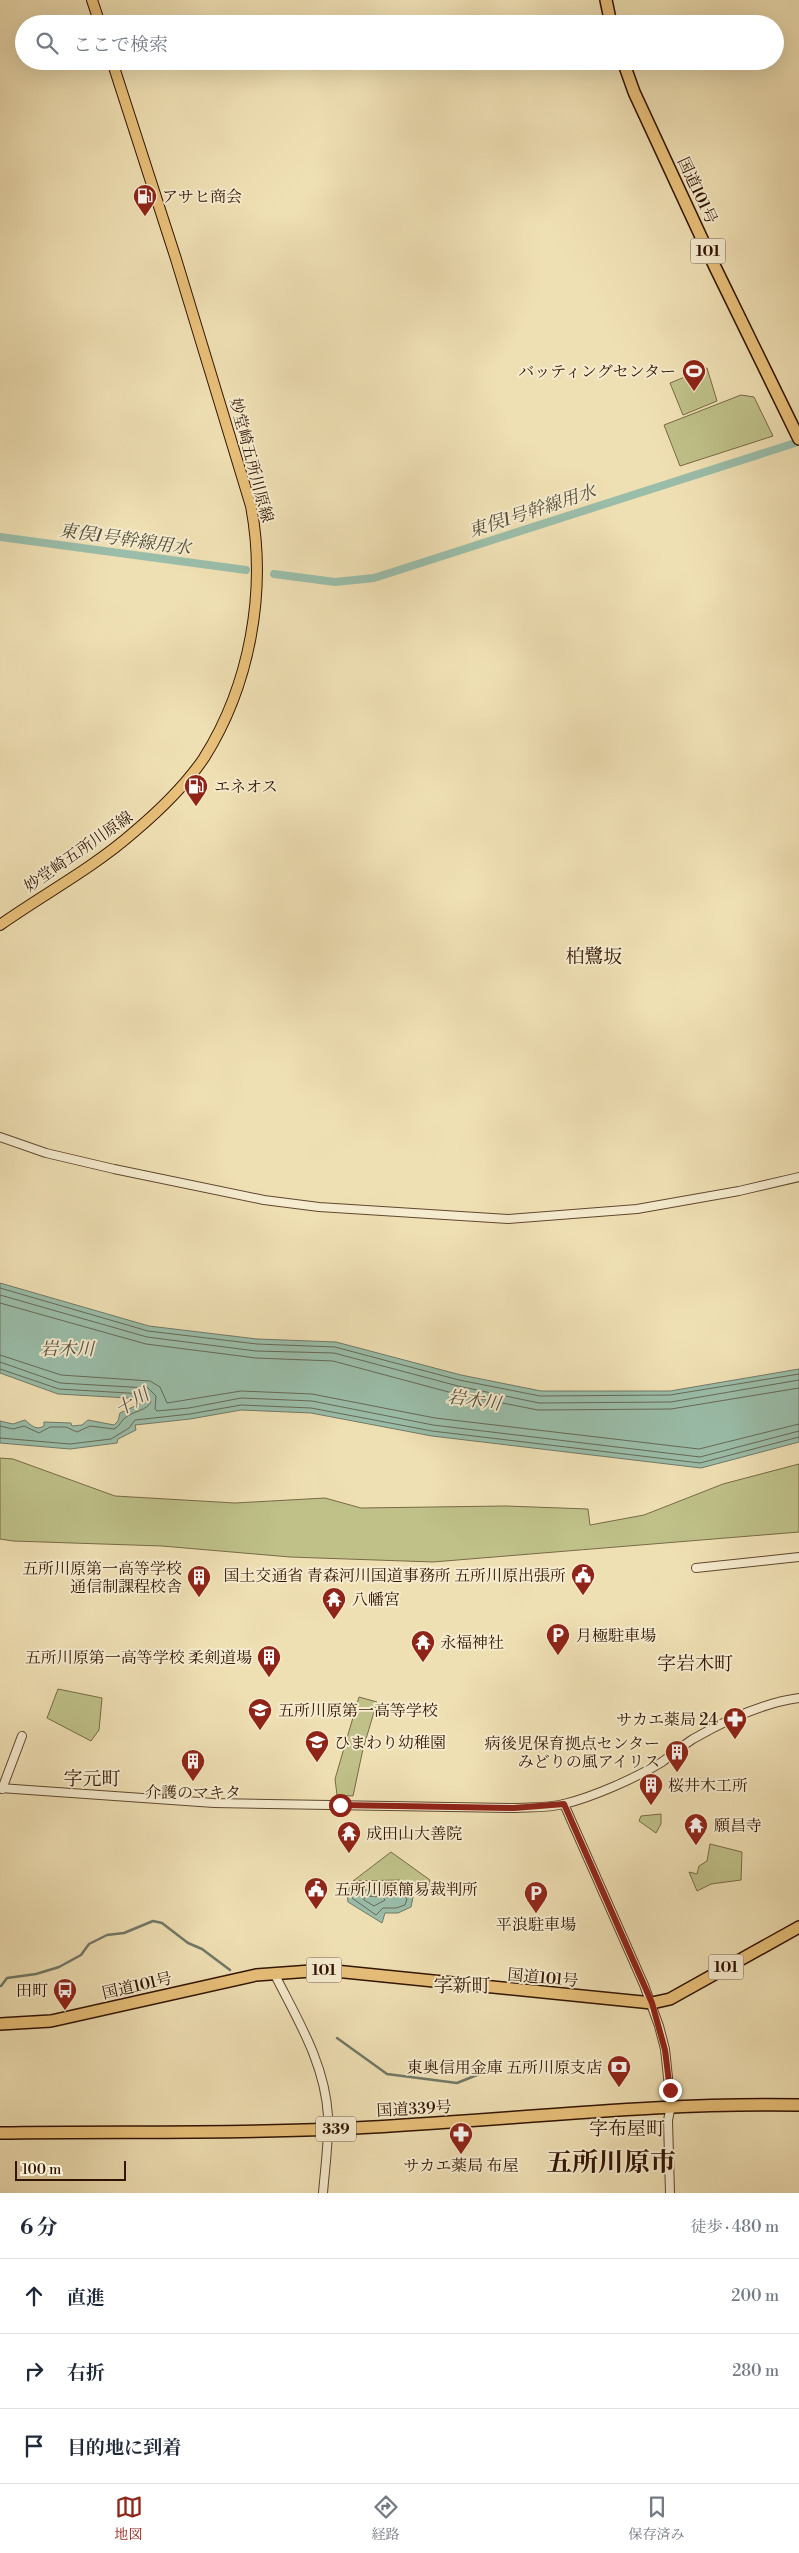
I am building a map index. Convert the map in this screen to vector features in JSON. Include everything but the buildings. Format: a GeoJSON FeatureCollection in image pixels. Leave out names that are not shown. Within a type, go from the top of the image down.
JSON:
{"type":"FeatureCollection","features":[{"type":"Feature","properties":{"kind":"highway"},"geometry":{"type":"LineString","coordinates":[[606,0],[609,15]]}},
{"type":"Feature","properties":{"kind":"highway","name":"国道101号"},"geometry":{"type":"LineString","coordinates":[[627,70],[634,92],[711,258],[799,439]]}},
{"type":"Feature","properties":{"kind":"highway","name":"国道101号"},"geometry":{"type":"LineString","coordinates":[[0,2024],[51,2020],[274,1973],[325,1970],[652,2003],[670,1999],[799,1927]]}},
{"type":"Feature","properties":{"kind":"highway","name":"国道339号"},"geometry":{"type":"LineString","coordinates":[[0,2133],[328,2129],[522,2118],[671,2106],[799,2105]]}},
{"type":"Feature","properties":{"kind":"main road"},"geometry":{"type":"LineString","coordinates":[[92,0],[97,15]]}},
{"type":"Feature","properties":{"kind":"main road","name":"妙堂崎五所川原線"},"geometry":{"type":"LineString","coordinates":[[0,925],[103,856],[133,833],[174,795],[204,758],[225,716],[241,679],[252,629],[257,536],[245,482],[115,70]]}},
{"type":"Feature","properties":{"kind":"street"},"geometry":{"type":"LineString","coordinates":[[0,1137],[46,1152],[114,1169],[264,1200],[320,1207],[508,1219],[637,1209],[739,1191],[799,1177]]}},
{"type":"Feature","properties":{"kind":"street"},"geometry":{"type":"LineString","coordinates":[[696,1568],[799,1557]]}},
{"type":"Feature","properties":{"kind":"street"},"geometry":{"type":"LineString","coordinates":[[22,1736],[1,1789],[214,1803],[514,1808],[564,1804],[635,1775],[660,1762],[693,1739],[722,1725],[769,1706],[799,1698]]}},
{"type":"Feature","properties":{"kind":"street"},"geometry":{"type":"LineString","coordinates":[[564,1804],[652,2003],[665,2050],[671,2106],[668,2120],[670,2193]]}},
{"type":"Feature","properties":{"kind":"street"},"geometry":{"type":"LineString","coordinates":[[274,1973],[318,2063],[327,2104],[328,2129],[323,2193]]}},
{"type":"Feature","properties":{"kind":"green space","name":"バッティングセンター"},"geometry":{"type":"Polygon","coordinates":[[[707,368],[717,401],[683,415],[670,383],[707,368]]]}},
{"type":"Feature","properties":{"kind":"green space"},"geometry":{"type":"Polygon","coordinates":[[[741,395],[754,397],[773,436],[680,466],[664,425],[741,395]]]}},
{"type":"Feature","properties":{"kind":"green space"},"geometry":{"type":"Polygon","coordinates":[[[0,1458],[13,1459],[115,1496],[235,1503],[325,1498],[361,1508],[505,1506],[588,1509],[590,1525],[644,1515],[723,1484],[799,1464],[799,1532],[433,1562],[290,1557],[162,1546],[13,1541],[0,1539],[0,1458]]]}},
{"type":"Feature","properties":{"kind":"green space"},"geometry":{"type":"Polygon","coordinates":[[[58,1689],[102,1698],[99,1730],[91,1741],[47,1718],[58,1689]]]}},
{"type":"Feature","properties":{"kind":"green space"},"geometry":{"type":"Polygon","coordinates":[[[359,1697],[377,1702],[363,1749],[353,1796],[337,1795],[335,1779],[359,1697]]]}},
{"type":"Feature","properties":{"kind":"green space"},"geometry":{"type":"Polygon","coordinates":[[[661,1814],[661,1824],[656,1833],[639,1821],[641,1816],[661,1814]]]}},
{"type":"Feature","properties":{"kind":"green space"},"geometry":{"type":"Polygon","coordinates":[[[710,1844],[742,1852],[741,1880],[711,1884],[697,1891],[689,1872],[697,1874],[699,1866],[707,1861],[710,1844]]]}},
{"type":"Feature","properties":{"kind":"green space"},"geometry":{"type":"Polygon","coordinates":[[[391,1852],[430,1880],[429,1885],[411,1884],[400,1880],[353,1881],[391,1852]]]}},
{"type":"Feature","properties":{"kind":"water","name":"岩木川"},"geometry":{"type":"Polygon","coordinates":[[[0,1283],[149,1326],[257,1339],[336,1342],[461,1375],[541,1391],[670,1391],[799,1369],[799,1442],[701,1468],[432,1436],[311,1413],[241,1410],[190,1419],[135,1425],[136,1430],[118,1439],[117,1443],[70,1449],[0,1443],[0,1421],[13,1424],[25,1420],[34,1427],[39,1428],[44,1426],[44,1422],[71,1423],[72,1426],[82,1425],[88,1420],[114,1425],[118,1421],[120,1413],[146,1401],[146,1399],[58,1394],[0,1373],[0,1283]]]}},
{"type":"Feature","properties":{"kind":"water"},"geometry":{"type":"Polygon","coordinates":[[[373,1885],[396,1886],[405,1889],[413,1897],[411,1907],[398,1913],[385,1913],[382,1923],[348,1902],[347,1891],[349,1888],[373,1885]]]}},
{"type":"Feature","properties":{"kind":"waterway","name":"東俣1号幹線用水"},"geometry":{"type":"LineString","coordinates":[[274,574],[335,582],[374,578],[795,443]]}},
{"type":"Feature","properties":{"kind":"waterway","name":"東俣1号幹線用水"},"geometry":{"type":"LineString","coordinates":[[0,537],[246,570]]}},
{"type":"Feature","properties":{"kind":"waterway"},"geometry":{"type":"LineString","coordinates":[[1,1986],[7,1978],[36,1974],[59,1967],[81,1955],[89,1944],[107,1935],[124,1933],[153,1921],[162,1923],[188,1943],[202,1949],[230,1970]]}},
{"type":"Feature","properties":{"kind":"waterway"},"geometry":{"type":"LineString","coordinates":[[337,2038],[387,2074],[457,2083],[487,2071]]}},
{"type":"Feature","properties":{"kind":"place","name":"アサヒ商会"},"geometry":{"type":"Point","coordinates":[145,217]}},
{"type":"Feature","properties":{"kind":"place","name":"バッティングセンター"},"geometry":{"type":"Point","coordinates":[694,392]}},
{"type":"Feature","properties":{"kind":"place","name":"エネオス"},"geometry":{"type":"Point","coordinates":[196,807]}},
{"type":"Feature","properties":{"kind":"place","name":"国土交通省 青森河川国道事務所 五所川原出張所"},"geometry":{"type":"Point","coordinates":[583,1596]}},
{"type":"Feature","properties":{"kind":"place","name":"五所川原第一高等学校 通信制課程校舎"},"geometry":{"type":"Point","coordinates":[199,1598]}},
{"type":"Feature","properties":{"kind":"place","name":"八幡宮"},"geometry":{"type":"Point","coordinates":[334,1620]}},
{"type":"Feature","properties":{"kind":"place","name":"月極駐車場"},"geometry":{"type":"Point","coordinates":[558,1656]}},
{"type":"Feature","properties":{"kind":"place","name":"永福神社"},"geometry":{"type":"Point","coordinates":[423,1663]}},
{"type":"Feature","properties":{"kind":"place","name":"五所川原第一高等学校 柔剣道場"},"geometry":{"type":"Point","coordinates":[269,1678]}},
{"type":"Feature","properties":{"kind":"place","name":"五所川原第一高等学校"},"geometry":{"type":"Point","coordinates":[260,1731]}},
{"type":"Feature","properties":{"kind":"place","name":"サカエ薬局 24"},"geometry":{"type":"Point","coordinates":[735,1740]}},
{"type":"Feature","properties":{"kind":"place","name":"ひまわり幼稚園"},"geometry":{"type":"Point","coordinates":[317,1763]}},
{"type":"Feature","properties":{"kind":"place","name":"病後児保育拠点センター みどりの風アイリス"},"geometry":{"type":"Point","coordinates":[677,1773]}},
{"type":"Feature","properties":{"kind":"place","name":"介護のマキタ"},"geometry":{"type":"Point","coordinates":[193,1782]}},
{"type":"Feature","properties":{"kind":"place","name":"桜井木工所"},"geometry":{"type":"Point","coordinates":[651,1806]}},
{"type":"Feature","properties":{"kind":"place","name":"願昌寺"},"geometry":{"type":"Point","coordinates":[696,1846]}},
{"type":"Feature","properties":{"kind":"place","name":"成田山大善院"},"geometry":{"type":"Point","coordinates":[349,1854]}},
{"type":"Feature","properties":{"kind":"place","name":"五所川原簡易裁判所"},"geometry":{"type":"Point","coordinates":[316,1910]}},
{"type":"Feature","properties":{"kind":"place","name":"平浪駐車場"},"geometry":{"type":"Point","coordinates":[536,1914]}},
{"type":"Feature","properties":{"kind":"place","name":"田町"},"geometry":{"type":"Point","coordinates":[65,2011]}},
{"type":"Feature","properties":{"kind":"place","name":"東奥信用金庫 五所川原支店"},"geometry":{"type":"Point","coordinates":[619,2088]}},
{"type":"Feature","properties":{"kind":"place","name":"サカエ薬局 布屋"},"geometry":{"type":"Point","coordinates":[461,2155]}},
{"type":"Feature","properties":{"kind":"district","name":"柏鷺坂"},"geometry":{"type":"Point","coordinates":[594,956]}},
{"type":"Feature","properties":{"kind":"district","name":"字岩木町"},"geometry":{"type":"Point","coordinates":[695,1663]}},
{"type":"Feature","properties":{"kind":"district","name":"字元町"},"geometry":{"type":"Point","coordinates":[92,1778]}},
{"type":"Feature","properties":{"kind":"district","name":"字新町"},"geometry":{"type":"Point","coordinates":[462,1985]}},
{"type":"Feature","properties":{"kind":"district","name":"字布屋町"},"geometry":{"type":"Point","coordinates":[627,2128]}},
{"type":"Feature","properties":{"kind":"district","name":"五所川原市"},"geometry":{"type":"Point","coordinates":[611,2162]}},
{"type":"Feature","properties":{"kind":"route"},"geometry":{"type":"LineString","coordinates":[[340,1805],[514,1808],[564,1804],[652,2003],[665,2050],[670,2090]]}},
{"type":"Feature","properties":{"kind":"water label","name":"十川"},"geometry":{"type":"Point","coordinates":[132,1402]}}]}
